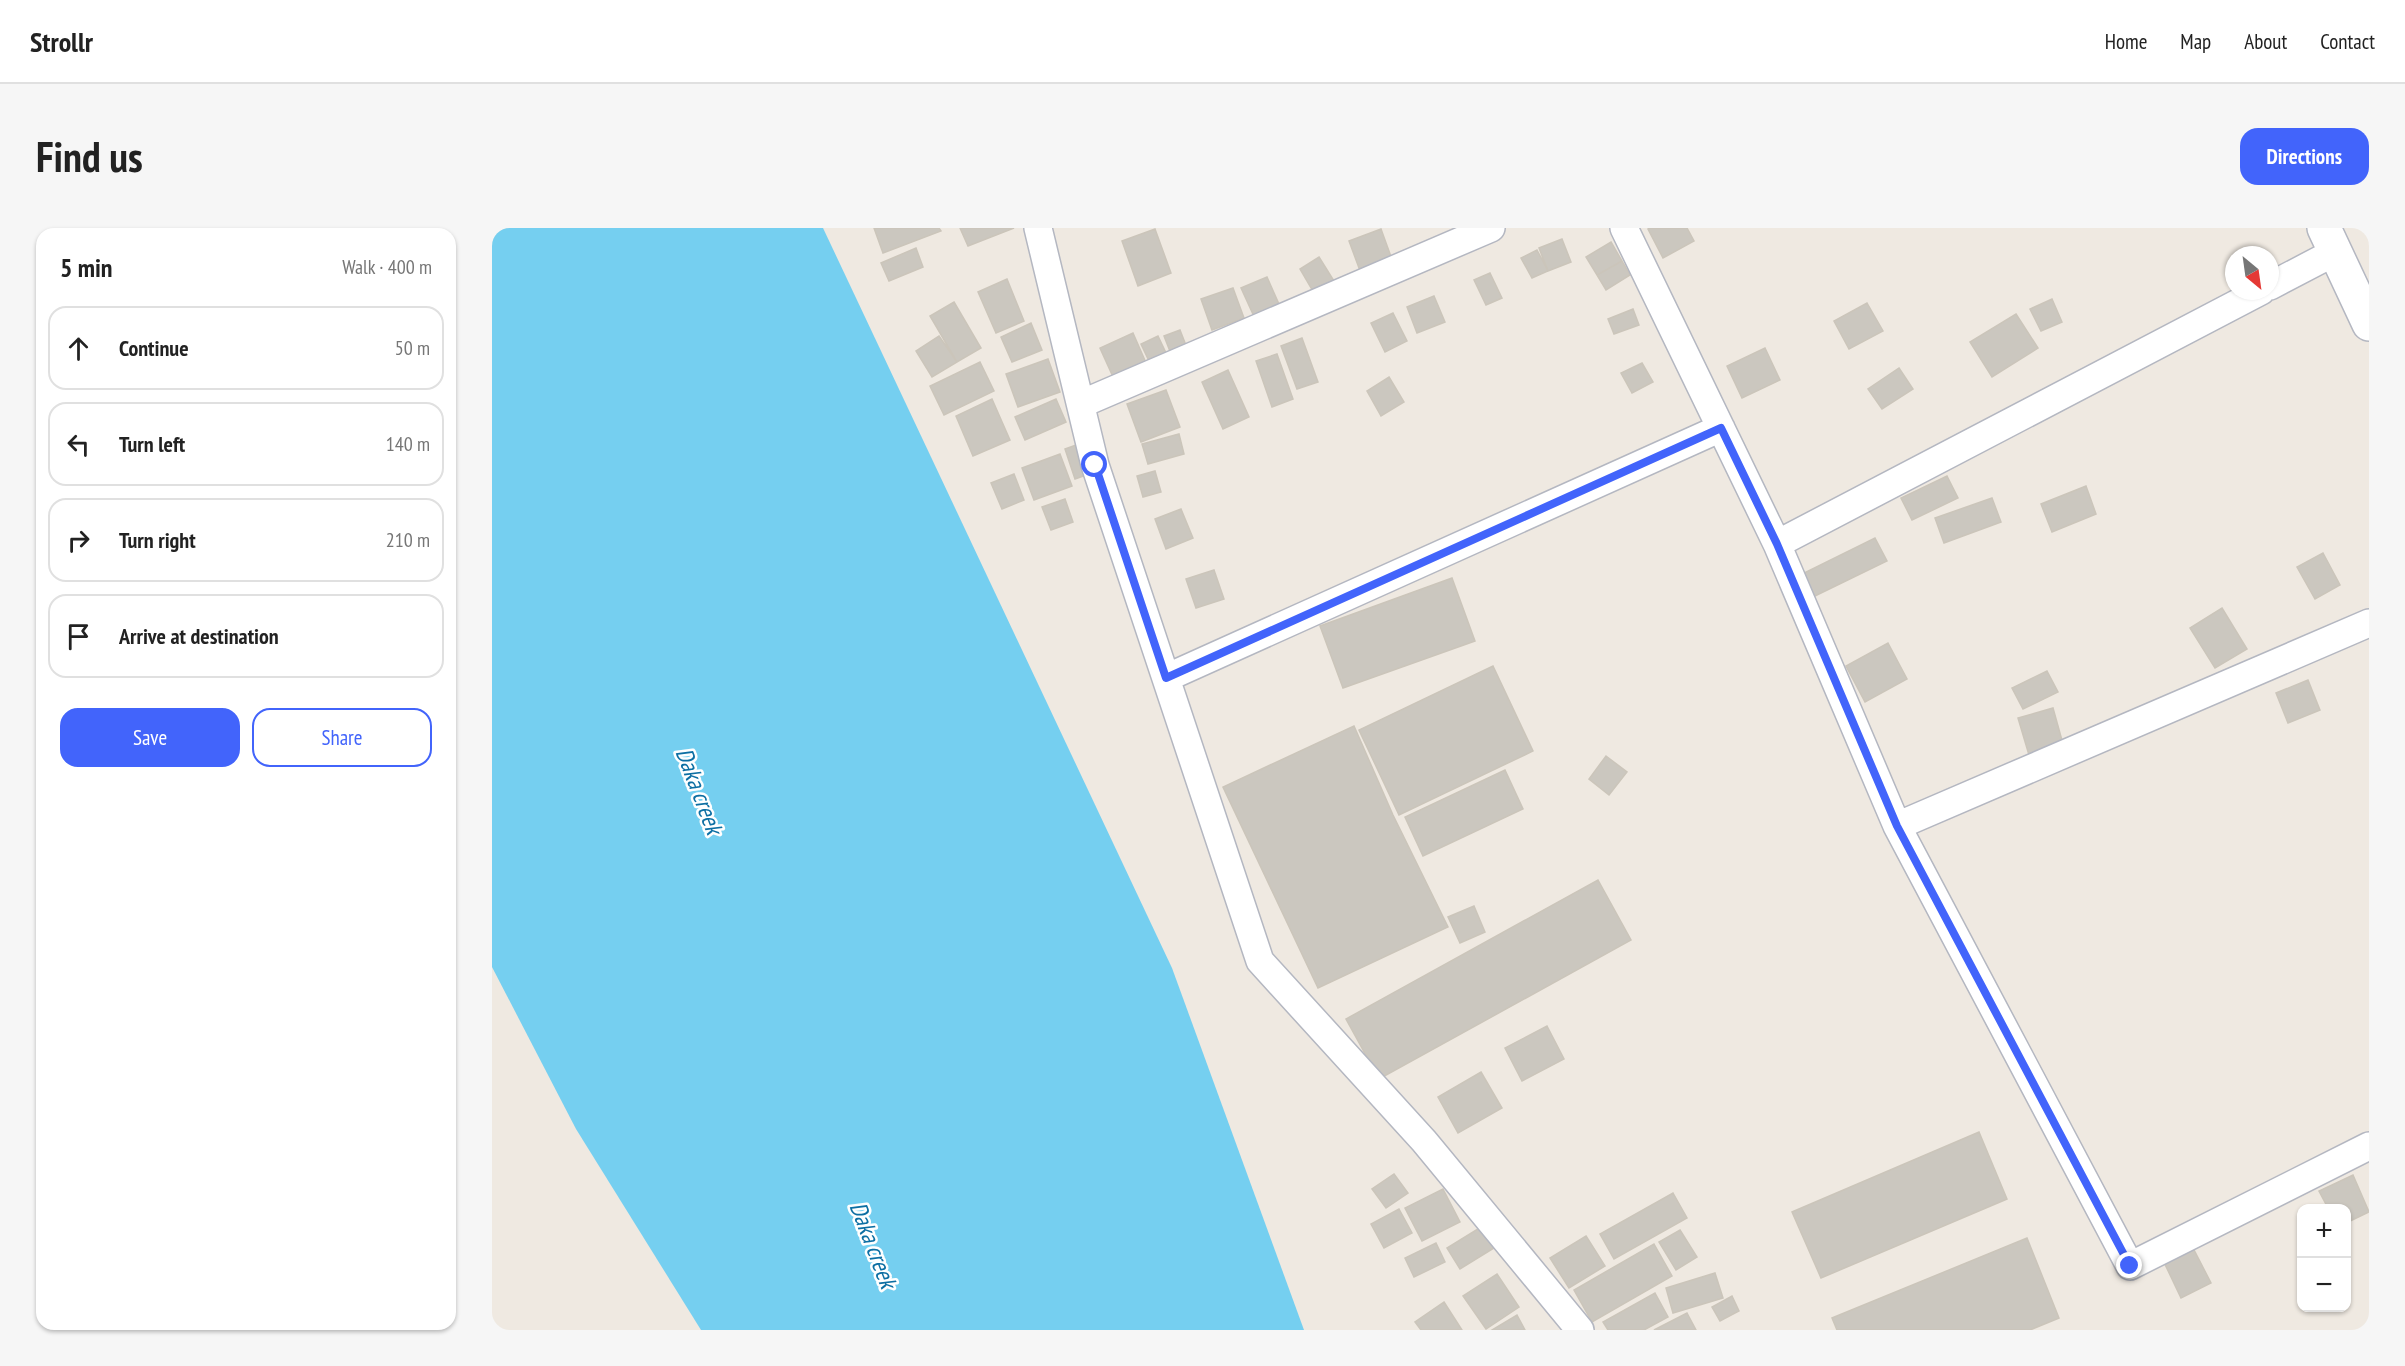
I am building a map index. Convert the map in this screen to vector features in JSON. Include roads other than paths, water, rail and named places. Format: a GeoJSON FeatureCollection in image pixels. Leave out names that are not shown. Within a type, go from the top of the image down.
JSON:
{"type":"FeatureCollection","features":[{"type":"Feature","properties":{"kind":"street"},"geometry":{"type":"LineString","coordinates":[[1038,228],[1095,465],[1260,961],[1424,1142],[1580,1330]]}},
{"type":"Feature","properties":{"kind":"street"},"geometry":{"type":"LineString","coordinates":[[1081,405],[1491,228]]}},
{"type":"Feature","properties":{"kind":"street"},"geometry":{"type":"LineString","coordinates":[[1624,228],[1777,544],[1897,826],[2130,1266],[2369,1146]]}},
{"type":"Feature","properties":{"kind":"street"},"geometry":{"type":"LineString","coordinates":[[2279,279],[2330,240],[2369,324]]}},
{"type":"Feature","properties":{"kind":"street"},"geometry":{"type":"LineString","coordinates":[[1777,544],[2244,300]]}},
{"type":"Feature","properties":{"kind":"street"},"geometry":{"type":"LineString","coordinates":[[1166,678],[1721,428]]}},
{"type":"Feature","properties":{"kind":"street"},"geometry":{"type":"LineString","coordinates":[[1897,826],[2369,623]]}},
{"type":"Feature","properties":{"kind":"water","name":"Daka creek"},"geometry":{"type":"Polygon","coordinates":[[[492,228],[823,228],[1172,968],[1304,1330],[701,1330],[576,1129],[492,967],[492,228]]]}}]}
